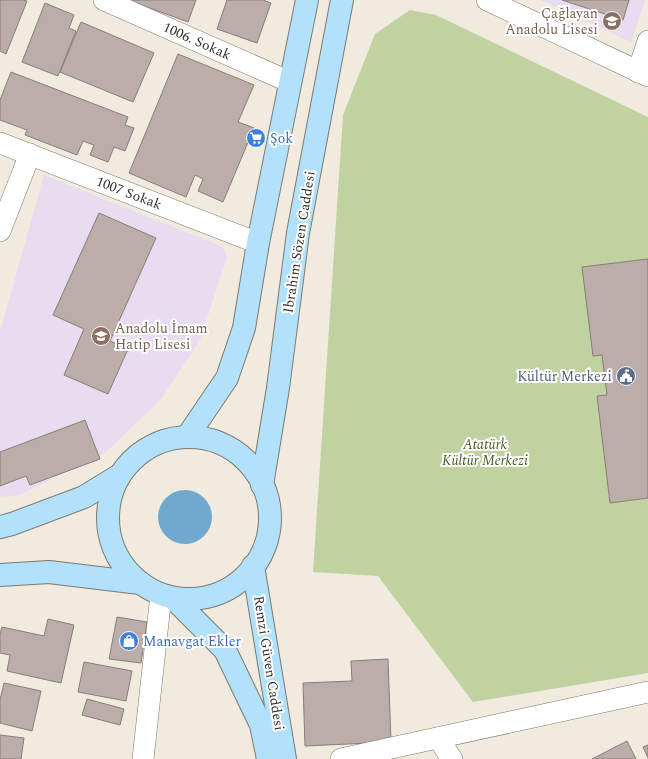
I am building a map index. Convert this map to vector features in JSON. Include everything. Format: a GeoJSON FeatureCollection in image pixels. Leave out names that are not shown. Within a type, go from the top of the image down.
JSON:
{"type":"FeatureCollection","features":[{"type":"Feature","properties":{"kind":"main road"},"geometry":{"type":"LineString","coordinates":[[187,437],[227,378],[244,328],[258,242],[307,0]]}},
{"type":"Feature","properties":{"kind":"main road","name":"Ibrahim Sözen Caddesi"},"geometry":{"type":"LineString","coordinates":[[262,485],[278,388],[298,233],[342,0]]}},
{"type":"Feature","properties":{"kind":"main road"},"geometry":{"type":"LineString","coordinates":[[0,527],[12,524],[84,497],[120,475],[138,455],[161,442],[187,437],[206,439],[224,445],[239,455],[253,469],[262,485],[268,506],[269,527],[264,548],[254,566],[239,581],[222,592],[202,598],[181,599],[167,596],[140,583],[49,572],[0,576]]}},
{"type":"Feature","properties":{"kind":"main road"},"geometry":{"type":"LineString","coordinates":[[120,475],[110,497],[108,521],[112,545],[123,566],[140,583]]}},
{"type":"Feature","properties":{"kind":"main road","name":"Remzi Güven Caddesi"},"geometry":{"type":"LineString","coordinates":[[254,566],[285,759]]}},
{"type":"Feature","properties":{"kind":"main road","name":"Remzi Güven Caddesi"},"geometry":{"type":"LineString","coordinates":[[167,596],[225,650],[261,725],[268,759]]}},
{"type":"Feature","properties":{"kind":"street","name":"1006. Sokak"},"geometry":{"type":"LineString","coordinates":[[104,0],[290,82]]}},
{"type":"Feature","properties":{"kind":"street"},"geometry":{"type":"LineString","coordinates":[[487,0],[643,74],[648,41]]}},
{"type":"Feature","properties":{"kind":"street","name":"1007 Sokak"},"geometry":{"type":"LineString","coordinates":[[0,143],[258,242]]}},
{"type":"Feature","properties":{"kind":"street"},"geometry":{"type":"LineString","coordinates":[[0,231],[30,154]]}},
{"type":"Feature","properties":{"kind":"street"},"geometry":{"type":"LineString","coordinates":[[143,759],[167,596]]}},
{"type":"Feature","properties":{"kind":"street"},"geometry":{"type":"LineString","coordinates":[[341,759],[648,692]]}},
{"type":"Feature","properties":{"kind":"street"},"geometry":{"type":"LineString","coordinates":[[438,738],[452,759]]}},
{"type":"Feature","properties":{"kind":"shaded area","name":"Çağlayan Anadolu Lisesi"},"geometry":{"type":"Polygon","coordinates":[[[541,0],[645,0],[631,42],[541,0]]]}},
{"type":"Feature","properties":{"kind":"shaded area","name":"Anadolu İmam Hatip Lisesi"},"geometry":{"type":"Polygon","coordinates":[[[44,175],[223,247],[227,257],[200,340],[161,399],[106,452],[20,495],[0,497],[0,332],[44,175]]]}},
{"type":"Feature","properties":{"kind":"green space","name":"Atatürk Kültür Merkezi"},"geometry":{"type":"Polygon","coordinates":[[[410,10],[436,15],[648,117],[648,673],[473,702],[378,576],[313,572],[343,115],[375,34],[410,10]]]}},
{"type":"Feature","properties":{"kind":"water"},"geometry":{"type":"Polygon","coordinates":[[[185,490],[195,492],[204,498],[210,507],[212,517],[210,527],[204,536],[195,542],[185,544],[175,542],[166,536],[160,527],[158,517],[160,507],[166,498],[175,492],[185,490]]]}},
{"type":"Feature","properties":{"kind":"building"},"geometry":{"type":"Polygon","coordinates":[[[0,0],[27,1],[6,54],[0,51],[0,0]]]}},
{"type":"Feature","properties":{"kind":"building"},"geometry":{"type":"Polygon","coordinates":[[[128,0],[196,0],[188,22],[128,0]]]}},
{"type":"Feature","properties":{"kind":"building"},"geometry":{"type":"Polygon","coordinates":[[[227,0],[263,0],[271,3],[257,43],[217,29],[227,0]]]}},
{"type":"Feature","properties":{"kind":"building"},"geometry":{"type":"Polygon","coordinates":[[[562,0],[629,0],[623,20],[562,0]]]}},
{"type":"Feature","properties":{"kind":"building"},"geometry":{"type":"Polygon","coordinates":[[[45,3],[74,15],[69,28],[76,31],[58,76],[22,62],[45,3]]]}},
{"type":"Feature","properties":{"kind":"building"},"geometry":{"type":"Polygon","coordinates":[[[81,22],[154,53],[133,102],[60,72],[81,22]]]}},
{"type":"Feature","properties":{"kind":"building"},"geometry":{"type":"Polygon","coordinates":[[[178,54],[254,85],[238,122],[254,128],[223,202],[198,191],[203,179],[195,175],[186,197],[129,173],[178,54]]]}},
{"type":"Feature","properties":{"kind":"building"},"geometry":{"type":"Polygon","coordinates":[[[11,72],[128,117],[125,125],[134,128],[125,151],[114,147],[108,162],[90,155],[94,145],[83,141],[77,155],[25,135],[27,130],[0,120],[0,100],[11,72]]]}},
{"type":"Feature","properties":{"kind":"building"},"geometry":{"type":"Polygon","coordinates":[[[99,213],[156,238],[110,341],[128,349],[108,394],[64,375],[84,329],[53,315],[99,213]]]}},
{"type":"Feature","properties":{"kind":"building","name":"Kültür Merkezi"},"geometry":{"type":"Polygon","coordinates":[[[648,259],[648,498],[610,503],[597,396],[607,395],[602,355],[593,356],[582,267],[648,259]]]}},
{"type":"Feature","properties":{"kind":"building"},"geometry":{"type":"Polygon","coordinates":[[[85,420],[100,459],[30,485],[26,476],[0,486],[0,452],[85,420]]]}},
{"type":"Feature","properties":{"kind":"building","name":"Manavgat Ekler"},"geometry":{"type":"Polygon","coordinates":[[[117,617],[147,622],[141,663],[109,659],[117,617]]]}},
{"type":"Feature","properties":{"kind":"building"},"geometry":{"type":"Polygon","coordinates":[[[48,619],[74,625],[61,683],[7,671],[10,655],[0,653],[0,634],[2,627],[44,636],[48,619]]]}},
{"type":"Feature","properties":{"kind":"building"},"geometry":{"type":"Polygon","coordinates":[[[388,659],[391,742],[305,746],[303,683],[352,681],[351,661],[388,659]]]}},
{"type":"Feature","properties":{"kind":"building"},"geometry":{"type":"Polygon","coordinates":[[[84,662],[132,671],[126,701],[78,692],[84,662]]]}},
{"type":"Feature","properties":{"kind":"building"},"geometry":{"type":"Polygon","coordinates":[[[4,683],[41,691],[32,731],[0,723],[0,700],[4,683]]]}},
{"type":"Feature","properties":{"kind":"building"},"geometry":{"type":"Polygon","coordinates":[[[87,699],[124,709],[120,725],[82,715],[87,699]]]}},
{"type":"Feature","properties":{"kind":"building"},"geometry":{"type":"Polygon","coordinates":[[[0,735],[24,738],[21,759],[0,759],[0,735]]]}},
{"type":"Feature","properties":{"kind":"building"},"geometry":{"type":"Polygon","coordinates":[[[627,741],[636,759],[592,759],[627,741]]]}},
{"type":"Feature","properties":{"kind":"building"},"geometry":{"type":"Polygon","coordinates":[[[648,745],[648,758],[643,747],[648,745]]]}},
{"type":"Feature","properties":{"kind":"place","name":"Çağlayan Anadolu Lisesi"},"geometry":{"type":"Point","coordinates":[612,21]}},
{"type":"Feature","properties":{"kind":"place","name":"Şok"},"geometry":{"type":"Point","coordinates":[256,138]}},
{"type":"Feature","properties":{"kind":"place","name":"Anadolu İmam Hatip Lisesi"},"geometry":{"type":"Point","coordinates":[101,336]}},
{"type":"Feature","properties":{"kind":"place","name":"Kültür Merkezi"},"geometry":{"type":"Point","coordinates":[626,376]}},
{"type":"Feature","properties":{"kind":"place","name":"Manavgat Ekler"},"geometry":{"type":"Point","coordinates":[129,641]}}]}
